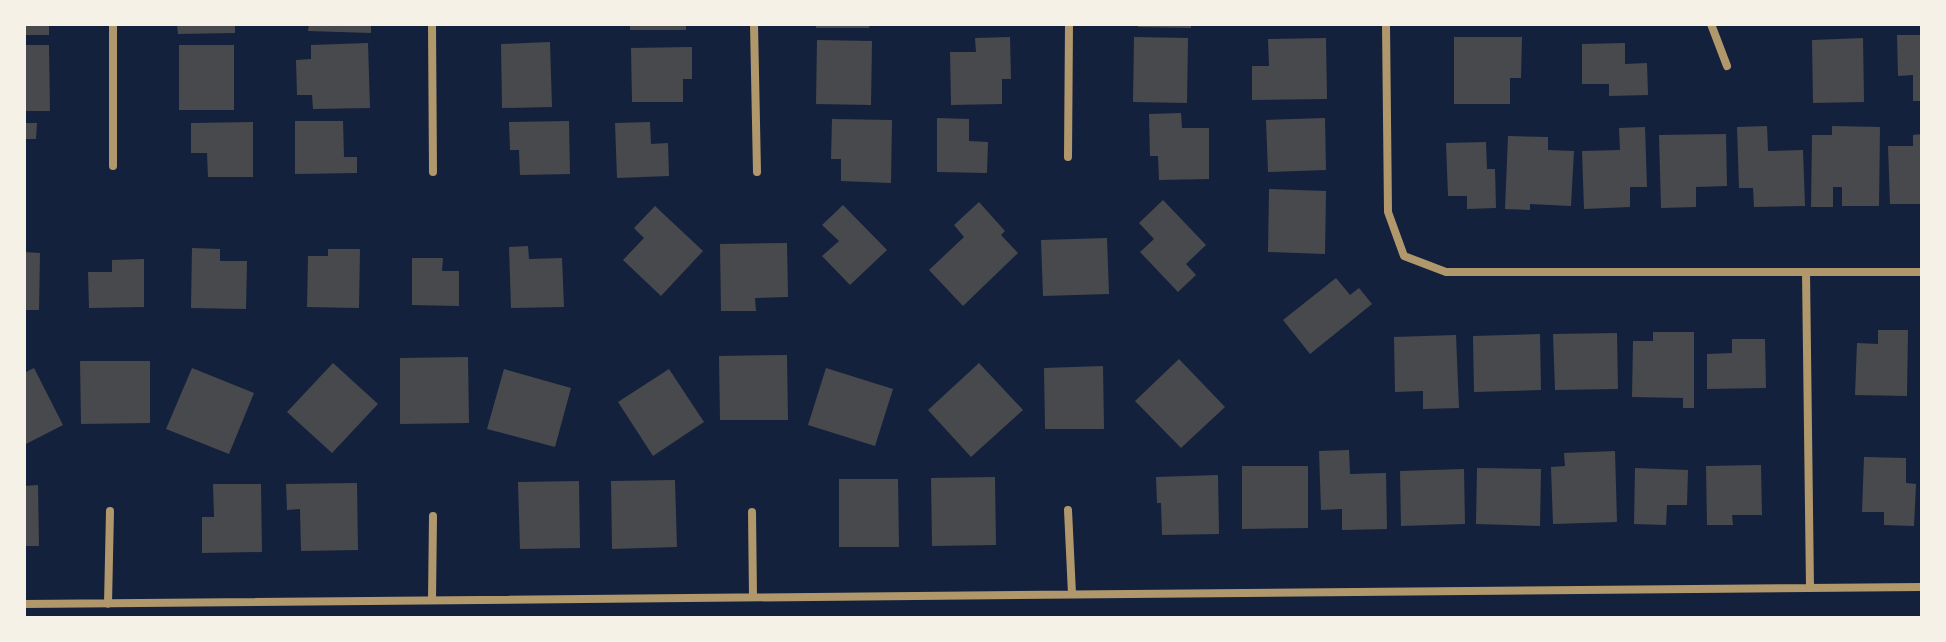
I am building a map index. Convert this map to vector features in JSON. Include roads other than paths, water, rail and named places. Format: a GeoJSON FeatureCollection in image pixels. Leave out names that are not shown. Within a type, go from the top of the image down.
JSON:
{"type":"FeatureCollection","features":[{"type":"Feature","properties":{"kind":"street"},"geometry":{"type":"LineString","coordinates":[[113,24],[113,166]]}},
{"type":"Feature","properties":{"kind":"street"},"geometry":{"type":"LineString","coordinates":[[432,24],[433,172]]}},
{"type":"Feature","properties":{"kind":"street"},"geometry":{"type":"LineString","coordinates":[[754,24],[757,172]]}},
{"type":"Feature","properties":{"kind":"street"},"geometry":{"type":"LineString","coordinates":[[1068,157],[1069,24]]}},
{"type":"Feature","properties":{"kind":"street"},"geometry":{"type":"LineString","coordinates":[[1386,24],[1388,212],[1404,256],[1446,272],[1922,272]]}},
{"type":"Feature","properties":{"kind":"street"},"geometry":{"type":"LineString","coordinates":[[1711,24],[1727,66]]}},
{"type":"Feature","properties":{"kind":"street"},"geometry":{"type":"LineString","coordinates":[[1806,272],[1810,588]]}},
{"type":"Feature","properties":{"kind":"street"},"geometry":{"type":"LineString","coordinates":[[1068,510],[1072,594]]}},
{"type":"Feature","properties":{"kind":"street"},"geometry":{"type":"LineString","coordinates":[[108,604],[110,511]]}},
{"type":"Feature","properties":{"kind":"street"},"geometry":{"type":"LineString","coordinates":[[752,512],[753,597]]}},
{"type":"Feature","properties":{"kind":"street"},"geometry":{"type":"LineString","coordinates":[[432,600],[433,516]]}},
{"type":"Feature","properties":{"kind":"street"},"geometry":{"type":"LineString","coordinates":[[24,604],[1922,587]]}}]}
